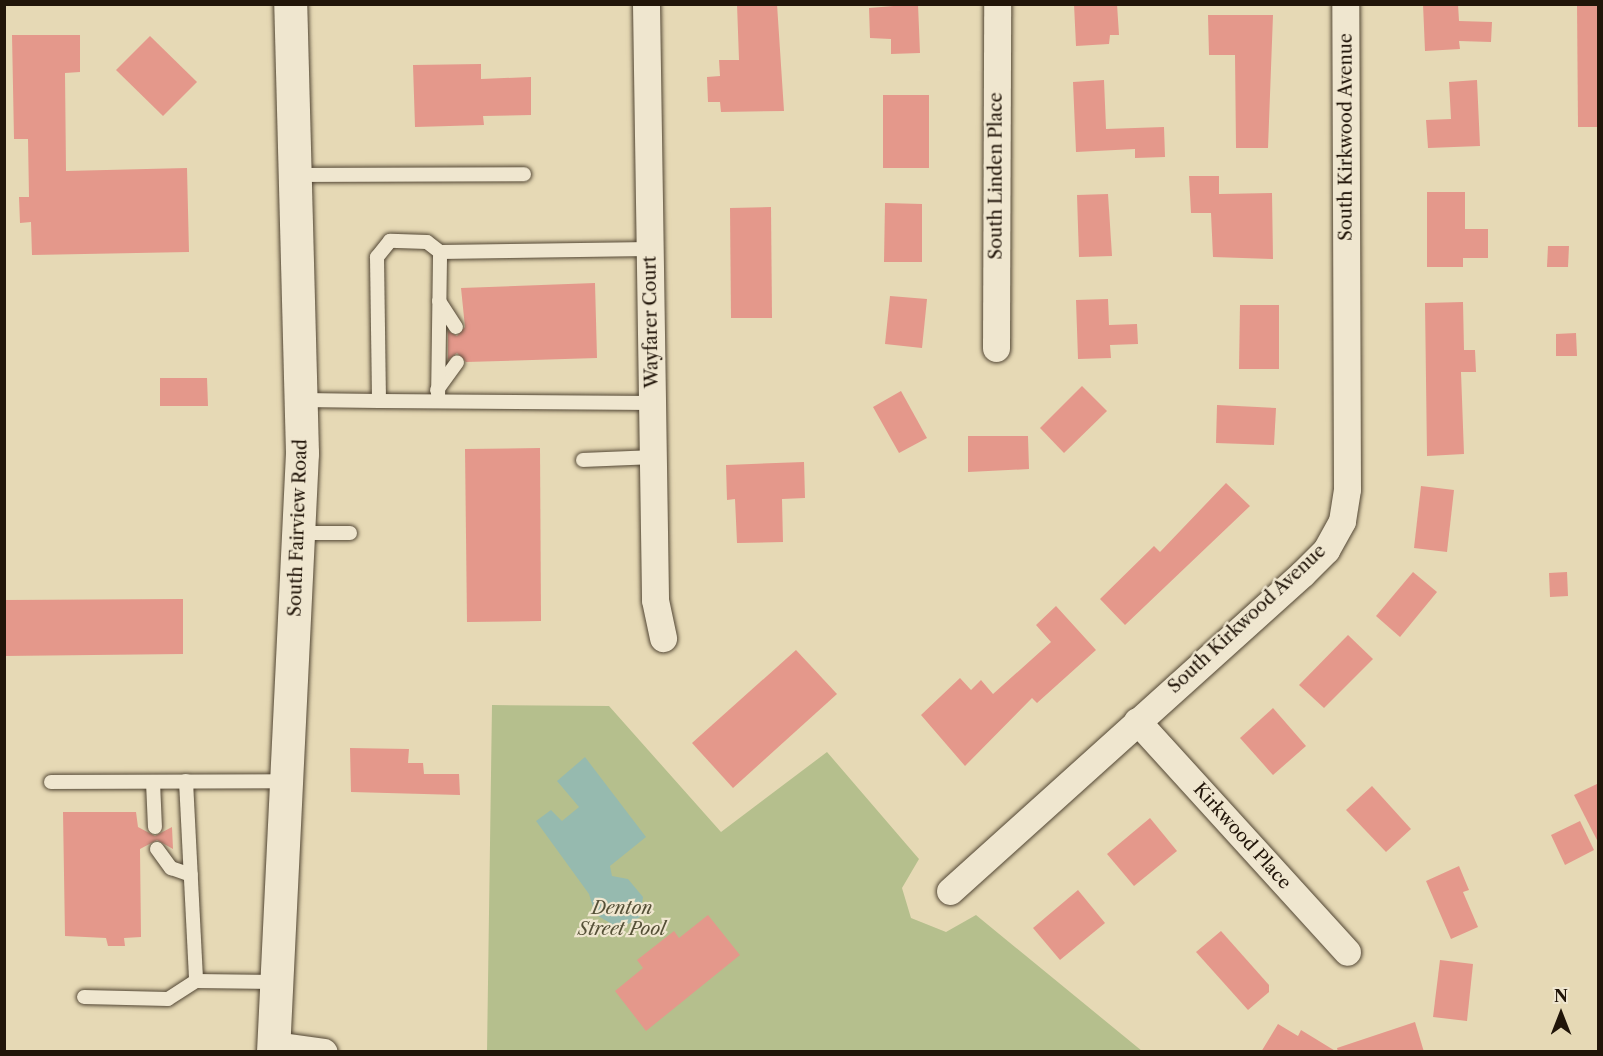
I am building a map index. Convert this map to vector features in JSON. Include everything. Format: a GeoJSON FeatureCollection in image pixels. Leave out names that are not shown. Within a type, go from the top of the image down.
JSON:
{"type":"FeatureCollection","features":[{"type":"Feature","properties":{"kind":"main road","name":"South Fairview Road"},"geometry":{"type":"LineString","coordinates":[[273,1048],[285,781],[300,533],[302,400],[290,4]]}},
{"type":"Feature","properties":{"kind":"street","name":"Wayfarer Court"},"geometry":{"type":"LineString","coordinates":[[646,4],[656,621],[663,638]]}},
{"type":"Feature","properties":{"kind":"street","name":"South Linden Place"},"geometry":{"type":"LineString","coordinates":[[996,348],[997,4]]}},
{"type":"Feature","properties":{"kind":"street","name":"South Kirkwood Avenue"},"geometry":{"type":"LineString","coordinates":[[950,891],[1302,574],[1326,550],[1342,521],[1347,468],[1345,4]]}},
{"type":"Feature","properties":{"kind":"street","name":"Kirkwood Place"},"geometry":{"type":"LineString","coordinates":[[1137,721],[1347,952]]}},
{"type":"Feature","properties":{"kind":"street"},"geometry":{"type":"LineString","coordinates":[[273,1048],[324,1052]]}},
{"type":"Feature","properties":{"kind":"lane"},"geometry":{"type":"LineString","coordinates":[[294,175],[524,174]]}},
{"type":"Feature","properties":{"kind":"lane"},"geometry":{"type":"LineString","coordinates":[[379,401],[377,257],[390,241],[427,242],[440,252],[650,249]]}},
{"type":"Feature","properties":{"kind":"lane"},"geometry":{"type":"LineString","coordinates":[[437,395],[440,252]]}},
{"type":"Feature","properties":{"kind":"lane"},"geometry":{"type":"LineString","coordinates":[[439,301],[456,327]]}},
{"type":"Feature","properties":{"kind":"lane"},"geometry":{"type":"LineString","coordinates":[[437,395],[457,362]]}},
{"type":"Feature","properties":{"kind":"lane"},"geometry":{"type":"LineString","coordinates":[[302,400],[379,401],[437,395],[652,403]]}},
{"type":"Feature","properties":{"kind":"lane"},"geometry":{"type":"LineString","coordinates":[[583,460],[654,457]]}},
{"type":"Feature","properties":{"kind":"lane"},"geometry":{"type":"LineString","coordinates":[[300,533],[350,533]]}},
{"type":"Feature","properties":{"kind":"lane"},"geometry":{"type":"LineString","coordinates":[[186,781],[196,981]]}},
{"type":"Feature","properties":{"kind":"lane"},"geometry":{"type":"LineString","coordinates":[[51,782],[285,781]]}},
{"type":"Feature","properties":{"kind":"lane"},"geometry":{"type":"LineString","coordinates":[[153,782],[155,827]]}},
{"type":"Feature","properties":{"kind":"lane"},"geometry":{"type":"LineString","coordinates":[[157,849],[171,868],[191,875]]}},
{"type":"Feature","properties":{"kind":"lane"},"geometry":{"type":"LineString","coordinates":[[84,998],[168,999],[196,981],[275,982]]}},
{"type":"Feature","properties":{"kind":"green space","name":"Denton Street Pool"},"geometry":{"type":"Polygon","coordinates":[[[492,705],[609,706],[721,832],[827,752],[919,859],[902,888],[911,918],[946,932],[976,915],[1142,1051],[487,1052],[492,705]]]}},
{"type":"Feature","properties":{"kind":"water"},"geometry":{"type":"Polygon","coordinates":[[[585,757],[646,837],[610,866],[612,876],[628,879],[643,897],[640,917],[620,929],[595,914],[589,894],[536,821],[551,810],[562,821],[579,807],[557,781],[585,757]]]}},
{"type":"Feature","properties":{"kind":"building"},"geometry":{"type":"Polygon","coordinates":[[[737,4],[777,4],[784,111],[721,112],[720,102],[708,102],[707,77],[720,76],[719,60],[739,60],[737,4]]]}},
{"type":"Feature","properties":{"kind":"building"},"geometry":{"type":"Polygon","coordinates":[[[918,4],[920,53],[891,54],[891,39],[870,38],[869,8],[918,4]]]}},
{"type":"Feature","properties":{"kind":"building"},"geometry":{"type":"Polygon","coordinates":[[[1074,4],[1117,4],[1119,35],[1110,35],[1109,44],[1076,46],[1074,4]]]}},
{"type":"Feature","properties":{"kind":"building"},"geometry":{"type":"Polygon","coordinates":[[[1423,4],[1458,4],[1459,21],[1492,22],[1491,42],[1459,41],[1460,49],[1425,51],[1423,4]]]}},
{"type":"Feature","properties":{"kind":"building"},"geometry":{"type":"Polygon","coordinates":[[[1577,4],[1599,4],[1599,127],[1578,127],[1577,4]]]}},
{"type":"Feature","properties":{"kind":"building"},"geometry":{"type":"Polygon","coordinates":[[[1208,15],[1273,15],[1268,148],[1236,148],[1235,55],[1209,55],[1208,15]]]}},
{"type":"Feature","properties":{"kind":"building"},"geometry":{"type":"Polygon","coordinates":[[[12,35],[80,35],[80,72],[65,73],[66,171],[187,168],[189,252],[32,255],[31,222],[20,223],[19,197],[29,197],[28,139],[14,139],[12,35]]]}},
{"type":"Feature","properties":{"kind":"building"},"geometry":{"type":"Polygon","coordinates":[[[150,36],[197,82],[163,116],[116,70],[150,36]]]}},
{"type":"Feature","properties":{"kind":"building"},"geometry":{"type":"Polygon","coordinates":[[[481,64],[481,79],[531,77],[531,115],[483,116],[484,125],[415,127],[413,65],[481,64]]]}},
{"type":"Feature","properties":{"kind":"building"},"geometry":{"type":"Polygon","coordinates":[[[1104,80],[1106,129],[1164,127],[1165,157],[1135,158],[1135,149],[1076,152],[1073,82],[1104,80]]]}},
{"type":"Feature","properties":{"kind":"building"},"geometry":{"type":"Polygon","coordinates":[[[1477,80],[1480,146],[1428,148],[1426,120],[1451,119],[1449,82],[1477,80]]]}},
{"type":"Feature","properties":{"kind":"building"},"geometry":{"type":"Polygon","coordinates":[[[883,95],[929,95],[929,168],[883,168],[883,95]]]}},
{"type":"Feature","properties":{"kind":"building"},"geometry":{"type":"Polygon","coordinates":[[[1189,176],[1219,176],[1219,194],[1272,193],[1273,259],[1213,257],[1211,213],[1191,213],[1189,176]]]}},
{"type":"Feature","properties":{"kind":"building"},"geometry":{"type":"Polygon","coordinates":[[[1427,192],[1465,192],[1465,229],[1488,229],[1488,258],[1463,258],[1463,267],[1427,267],[1427,192]]]}},
{"type":"Feature","properties":{"kind":"building"},"geometry":{"type":"Polygon","coordinates":[[[1108,194],[1112,256],[1079,257],[1077,195],[1108,194]]]}},
{"type":"Feature","properties":{"kind":"building"},"geometry":{"type":"Polygon","coordinates":[[[885,203],[922,204],[922,262],[884,262],[885,203]]]}},
{"type":"Feature","properties":{"kind":"building"},"geometry":{"type":"Polygon","coordinates":[[[771,207],[772,318],[731,318],[730,208],[771,207]]]}},
{"type":"Feature","properties":{"kind":"building"},"geometry":{"type":"Polygon","coordinates":[[[1548,246],[1569,246],[1568,267],[1547,267],[1548,246]]]}},
{"type":"Feature","properties":{"kind":"building"},"geometry":{"type":"Polygon","coordinates":[[[595,283],[597,358],[466,362],[457,353],[448,360],[448,331],[457,336],[465,327],[461,288],[595,283]]]}},
{"type":"Feature","properties":{"kind":"building"},"geometry":{"type":"Polygon","coordinates":[[[890,296],[927,299],[922,348],[885,344],[890,296]]]}},
{"type":"Feature","properties":{"kind":"building"},"geometry":{"type":"Polygon","coordinates":[[[1108,299],[1109,325],[1137,324],[1138,344],[1110,345],[1111,358],[1078,359],[1076,300],[1108,299]]]}},
{"type":"Feature","properties":{"kind":"building"},"geometry":{"type":"Polygon","coordinates":[[[1463,302],[1464,350],[1475,350],[1476,372],[1461,372],[1464,454],[1427,456],[1425,303],[1463,302]]]}},
{"type":"Feature","properties":{"kind":"building"},"geometry":{"type":"Polygon","coordinates":[[[1240,305],[1279,305],[1279,369],[1239,369],[1240,305]]]}},
{"type":"Feature","properties":{"kind":"building"},"geometry":{"type":"Polygon","coordinates":[[[1576,333],[1577,356],[1556,356],[1556,334],[1576,333]]]}},
{"type":"Feature","properties":{"kind":"building"},"geometry":{"type":"Polygon","coordinates":[[[160,378],[207,378],[208,406],[160,406],[160,378]]]}},
{"type":"Feature","properties":{"kind":"building"},"geometry":{"type":"Polygon","coordinates":[[[1082,386],[1107,411],[1064,453],[1040,428],[1082,386]]]}},
{"type":"Feature","properties":{"kind":"building"},"geometry":{"type":"Polygon","coordinates":[[[901,391],[927,438],[899,453],[873,407],[901,391]]]}},
{"type":"Feature","properties":{"kind":"building"},"geometry":{"type":"Polygon","coordinates":[[[1217,405],[1276,408],[1274,445],[1216,443],[1217,405]]]}},
{"type":"Feature","properties":{"kind":"building"},"geometry":{"type":"Polygon","coordinates":[[[968,436],[1028,436],[1029,469],[968,472],[968,436]]]}},
{"type":"Feature","properties":{"kind":"building"},"geometry":{"type":"Polygon","coordinates":[[[540,448],[541,621],[467,622],[465,449],[540,448]]]}},
{"type":"Feature","properties":{"kind":"building"},"geometry":{"type":"Polygon","coordinates":[[[804,462],[805,498],[782,499],[783,542],[737,543],[735,499],[727,500],[726,465],[804,462]]]}},
{"type":"Feature","properties":{"kind":"building"},"geometry":{"type":"Polygon","coordinates":[[[1226,483],[1250,506],[1125,625],[1100,599],[1154,546],[1160,552],[1226,483]]]}},
{"type":"Feature","properties":{"kind":"building"},"geometry":{"type":"Polygon","coordinates":[[[1421,486],[1454,490],[1447,552],[1414,548],[1421,486]]]}},
{"type":"Feature","properties":{"kind":"building"},"geometry":{"type":"Polygon","coordinates":[[[1413,572],[1437,592],[1400,637],[1376,616],[1413,572]]]}},
{"type":"Feature","properties":{"kind":"building"},"geometry":{"type":"Polygon","coordinates":[[[1567,572],[1568,596],[1550,597],[1549,573],[1567,572]]]}},
{"type":"Feature","properties":{"kind":"building"},"geometry":{"type":"Polygon","coordinates":[[[183,599],[183,654],[4,656],[4,600],[183,599]]]}},
{"type":"Feature","properties":{"kind":"building"},"geometry":{"type":"Polygon","coordinates":[[[1056,606],[1096,650],[1037,703],[1032,698],[965,766],[921,715],[960,678],[971,690],[981,680],[993,694],[1051,642],[1036,625],[1056,606]]]}},
{"type":"Feature","properties":{"kind":"building"},"geometry":{"type":"Polygon","coordinates":[[[1348,635],[1373,659],[1324,708],[1299,685],[1348,635]]]}},
{"type":"Feature","properties":{"kind":"building"},"geometry":{"type":"Polygon","coordinates":[[[796,650],[837,694],[733,788],[692,743],[796,650]]]}},
{"type":"Feature","properties":{"kind":"building"},"geometry":{"type":"Polygon","coordinates":[[[1273,708],[1306,746],[1273,775],[1240,738],[1273,708]]]}},
{"type":"Feature","properties":{"kind":"building"},"geometry":{"type":"Polygon","coordinates":[[[350,748],[409,749],[408,763],[423,763],[424,774],[459,774],[460,795],[351,792],[350,748]]]}},
{"type":"Feature","properties":{"kind":"building"},"geometry":{"type":"Polygon","coordinates":[[[1599,783],[1599,844],[1574,795],[1599,783]]]}},
{"type":"Feature","properties":{"kind":"building"},"geometry":{"type":"Polygon","coordinates":[[[1372,786],[1411,829],[1386,852],[1346,810],[1372,786]]]}},
{"type":"Feature","properties":{"kind":"building"},"geometry":{"type":"Polygon","coordinates":[[[63,812],[136,812],[138,827],[155,836],[172,827],[173,849],[157,840],[140,849],[141,937],[124,938],[125,946],[108,946],[106,938],[65,936],[63,812]]]}},
{"type":"Feature","properties":{"kind":"building"},"geometry":{"type":"Polygon","coordinates":[[[1150,818],[1177,851],[1134,886],[1107,854],[1150,818]]]}},
{"type":"Feature","properties":{"kind":"building"},"geometry":{"type":"Polygon","coordinates":[[[1580,821],[1594,850],[1565,865],[1551,835],[1580,821]]]}},
{"type":"Feature","properties":{"kind":"building"},"geometry":{"type":"Polygon","coordinates":[[[1459,866],[1469,890],[1463,892],[1478,927],[1451,939],[1426,881],[1459,866]]]}},
{"type":"Feature","properties":{"kind":"building"},"geometry":{"type":"Polygon","coordinates":[[[1078,890],[1105,923],[1060,960],[1033,928],[1078,890]]]}},
{"type":"Feature","properties":{"kind":"building"},"geometry":{"type":"Polygon","coordinates":[[[708,915],[740,955],[646,1031],[615,991],[643,968],[637,960],[674,931],[679,938],[708,915]]]}},
{"type":"Feature","properties":{"kind":"building"},"geometry":{"type":"Polygon","coordinates":[[[1221,931],[1269,985],[1269,992],[1248,1010],[1196,952],[1221,931]]]}},
{"type":"Feature","properties":{"kind":"building"},"geometry":{"type":"Polygon","coordinates":[[[1440,960],[1473,964],[1467,1021],[1433,1017],[1440,960]]]}},
{"type":"Feature","properties":{"kind":"building"},"geometry":{"type":"Polygon","coordinates":[[[1415,1022],[1424,1052],[1338,1052],[1337,1048],[1415,1022]]]}},
{"type":"Feature","properties":{"kind":"building"},"geometry":{"type":"Polygon","coordinates":[[[1278,1024],[1298,1036],[1301,1030],[1337,1052],[1261,1052],[1278,1024]]]}}]}
